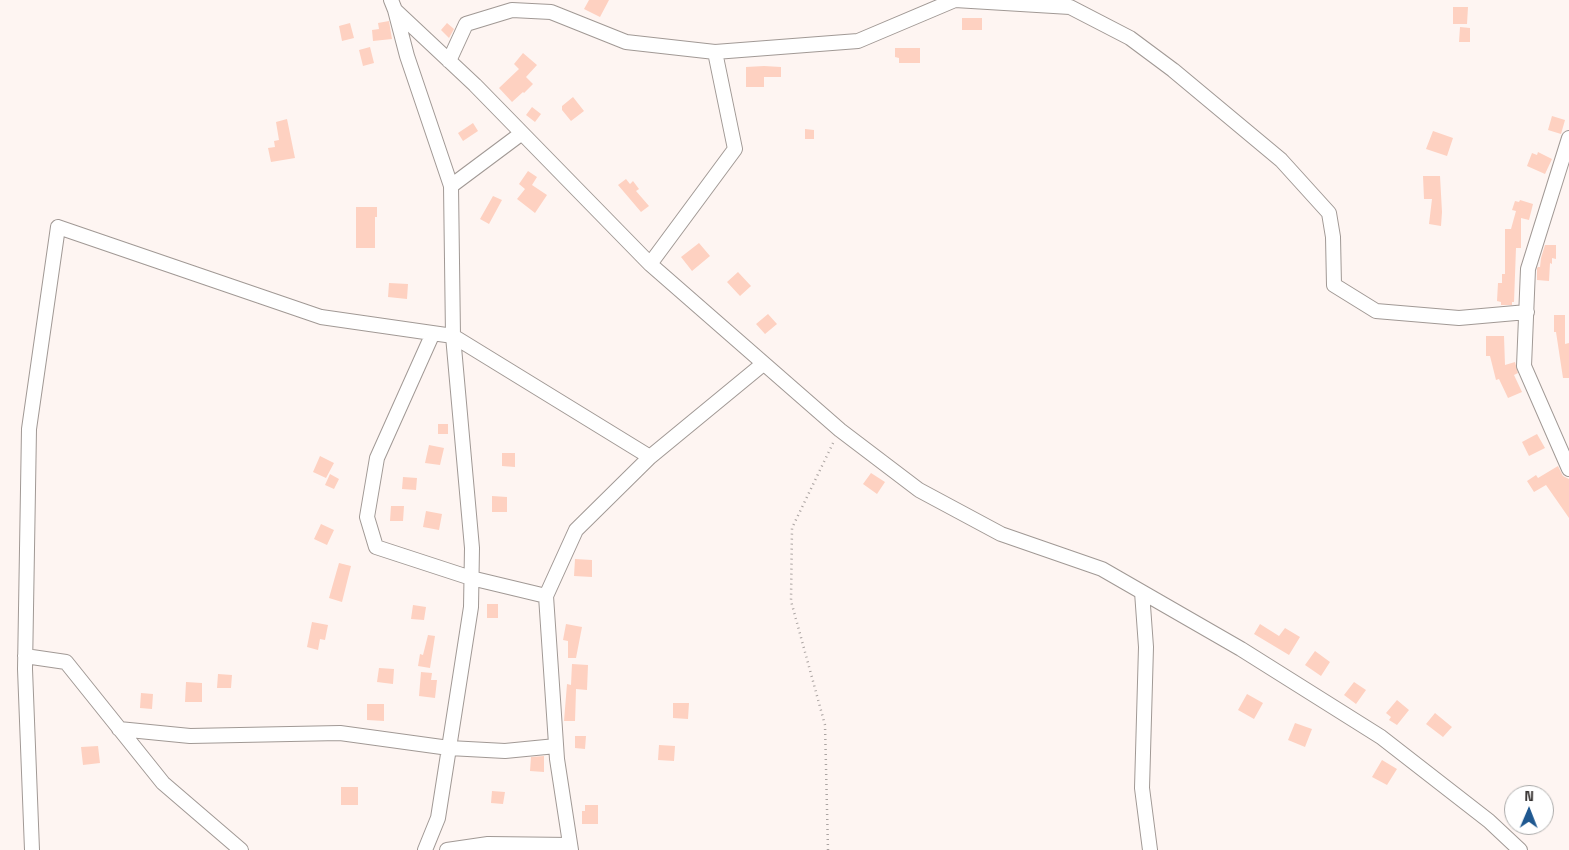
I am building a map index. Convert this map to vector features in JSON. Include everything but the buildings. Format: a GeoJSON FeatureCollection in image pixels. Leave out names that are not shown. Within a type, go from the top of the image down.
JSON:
{"type":"FeatureCollection","features":[{"type":"Feature","properties":{"kind":"street"},"geometry":{"type":"LineString","coordinates":[[449,61],[466,24],[512,10],[551,12],[626,42],[715,52],[858,41],[955,0],[1070,8],[1130,38],[1166,64],[1281,160],[1329,214],[1333,237],[1334,285],[1376,311],[1459,318],[1527,312]]}},
{"type":"Feature","properties":{"kind":"street"},"geometry":{"type":"LineString","coordinates":[[393,5],[522,132],[650,264],[840,430],[919,490],[1001,534],[1102,568],[1241,649],[1381,737],[1489,821],[1520,850]]}},
{"type":"Feature","properties":{"kind":"street"},"geometry":{"type":"LineString","coordinates":[[393,5],[407,56],[451,186],[453,336],[472,548],[471,607],[438,818],[425,850]]}},
{"type":"Feature","properties":{"kind":"street"},"geometry":{"type":"LineString","coordinates":[[650,264],[735,149],[715,52]]}},
{"type":"Feature","properties":{"kind":"street"},"geometry":{"type":"LineString","coordinates":[[451,186],[522,132]]}},
{"type":"Feature","properties":{"kind":"street"},"geometry":{"type":"LineString","coordinates":[[1569,138],[1528,269],[1524,366],[1569,468]]}},
{"type":"Feature","properties":{"kind":"street"},"geometry":{"type":"LineString","coordinates":[[32,850],[25,656],[29,429],[58,227],[321,317],[453,336],[650,457]]}},
{"type":"Feature","properties":{"kind":"street"},"geometry":{"type":"LineString","coordinates":[[433,333],[377,458],[368,517],[376,547],[471,578],[546,596]]}},
{"type":"Feature","properties":{"kind":"street"},"geometry":{"type":"LineString","coordinates":[[447,850],[488,844],[571,848],[556,746],[546,596],[576,530],[650,457],[763,364]]}},
{"type":"Feature","properties":{"kind":"street"},"geometry":{"type":"LineString","coordinates":[[1142,592],[1146,647],[1142,788],[1150,850]]}},
{"type":"Feature","properties":{"kind":"street"},"geometry":{"type":"LineString","coordinates":[[25,656],[66,662],[163,783],[241,850]]}},
{"type":"Feature","properties":{"kind":"street"},"geometry":{"type":"LineString","coordinates":[[120,729],[190,736],[340,733],[449,748],[505,751],[556,746]]}},
{"type":"Feature","properties":{"kind":"path"},"geometry":{"type":"LineString","coordinates":[[828,850],[825,725],[791,601],[792,528],[840,430]]}}]}
